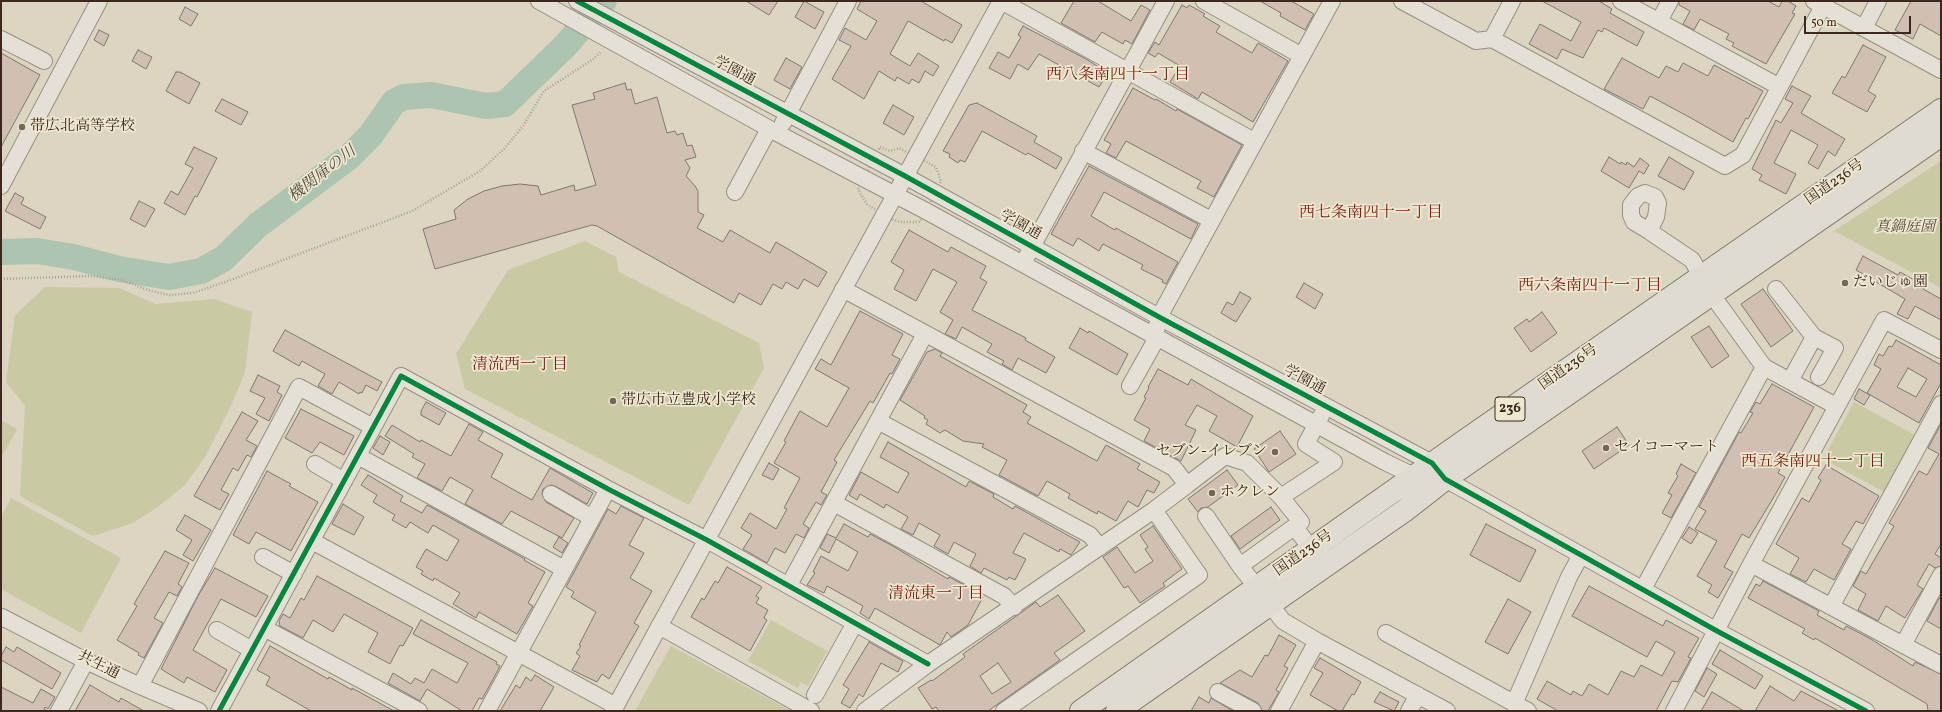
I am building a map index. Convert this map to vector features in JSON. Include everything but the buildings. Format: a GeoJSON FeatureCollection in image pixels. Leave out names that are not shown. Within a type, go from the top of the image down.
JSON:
{"type":"FeatureCollection","features":[{"type":"Feature","properties":{"kind":"highway","name":"国道236号"},"geometry":{"type":"LineString","coordinates":[[1117,711],[1404,511],[1439,471],[1700,276],[1941,110]]}},
{"type":"Feature","properties":{"kind":"highway","name":"国道236号"},"geometry":{"type":"LineString","coordinates":[[1081,711],[1414,476],[1439,471],[1712,295],[1941,135]]}},
{"type":"Feature","properties":{"kind":"street"},"geometry":{"type":"LineString","coordinates":[[1,186],[99,1]]}},
{"type":"Feature","properties":{"kind":"street"},"geometry":{"type":"LineString","coordinates":[[539,1],[773,131],[894,194],[1155,335],[1316,425],[1414,476]]}},
{"type":"Feature","properties":{"kind":"street","name":"学園通"},"geometry":{"type":"LineString","coordinates":[[577,1],[905,176],[1159,317],[1326,407],[1717,631],[1866,711]]}},
{"type":"Feature","properties":{"kind":"street"},"geometry":{"type":"LineString","coordinates":[[735,192],[773,131],[788,114],[848,1]]}},
{"type":"Feature","properties":{"kind":"street"},"geometry":{"type":"LineString","coordinates":[[312,541],[518,653],[615,708],[894,194],[1001,1],[1254,141]]}},
{"type":"Feature","properties":{"kind":"street"},"geometry":{"type":"LineString","coordinates":[[1022,264],[1126,70],[1166,1]]}},
{"type":"Feature","properties":{"kind":"street"},"geometry":{"type":"LineString","coordinates":[[1204,1],[1302,56]]}},
{"type":"Feature","properties":{"kind":"street"},"geometry":{"type":"LineString","coordinates":[[1130,386],[1153,345],[1159,317],[1332,1]]}},
{"type":"Feature","properties":{"kind":"street"},"geometry":{"type":"LineString","coordinates":[[1402,1],[1476,41],[1492,39],[1725,166],[1743,155],[1819,3],[1941,70]]}},
{"type":"Feature","properties":{"kind":"street"},"geometry":{"type":"LineString","coordinates":[[1492,39],[1512,1]]}},
{"type":"Feature","properties":{"kind":"street"},"geometry":{"type":"LineString","coordinates":[[1621,1],[1778,86]]}},
{"type":"Feature","properties":{"kind":"street"},"geometry":{"type":"LineString","coordinates":[[1659,21],[1670,1]]}},
{"type":"Feature","properties":{"kind":"street"},"geometry":{"type":"LineString","coordinates":[[1864,28],[1878,1]]}},
{"type":"Feature","properties":{"kind":"street"},"geometry":{"type":"LineString","coordinates":[[1,39],[44,61]]}},
{"type":"Feature","properties":{"kind":"street"},"geometry":{"type":"LineString","coordinates":[[1083,151],[1211,220]]}},
{"type":"Feature","properties":{"kind":"street"},"geometry":{"type":"LineString","coordinates":[[1650,231],[1692,260],[1712,295],[1764,367],[1836,406]]}},
{"type":"Feature","properties":{"kind":"street"},"geometry":{"type":"LineString","coordinates":[[843,289],[1174,468],[1186,485]]}},
{"type":"Feature","properties":{"kind":"street"},"geometry":{"type":"LineString","coordinates":[[1776,289],[1814,337],[1835,348],[1819,378]]}},
{"type":"Feature","properties":{"kind":"street"},"geometry":{"type":"LineString","coordinates":[[1674,711],[1751,564],[1884,320],[1941,350]]}},
{"type":"Feature","properties":{"kind":"street"},"geometry":{"type":"LineString","coordinates":[[789,585],[925,334]]}},
{"type":"Feature","properties":{"kind":"street"},"geometry":{"type":"LineString","coordinates":[[1790,381],[1814,337]]}},
{"type":"Feature","properties":{"kind":"street"},"geometry":{"type":"LineString","coordinates":[[1643,589],[1764,367]]}},
{"type":"Feature","properties":{"kind":"street"},"geometry":{"type":"LineString","coordinates":[[219,711],[401,376],[608,489],[789,585],[928,664]]}},
{"type":"Feature","properties":{"kind":"street"},"geometry":{"type":"LineString","coordinates":[[140,686],[299,387],[373,427]]}},
{"type":"Feature","properties":{"kind":"street"},"geometry":{"type":"LineString","coordinates":[[1832,605],[1941,404]]}},
{"type":"Feature","properties":{"kind":"street"},"geometry":{"type":"LineString","coordinates":[[1282,497],[1334,462],[1306,444],[1326,407]]}},
{"type":"Feature","properties":{"kind":"street"},"geometry":{"type":"LineString","coordinates":[[878,420],[1090,535],[1100,547]]}},
{"type":"Feature","properties":{"kind":"street"},"geometry":{"type":"LineString","coordinates":[[358,456],[564,569]]}},
{"type":"Feature","properties":{"kind":"street"},"geometry":{"type":"LineString","coordinates":[[865,711],[928,664],[1014,607],[1154,510],[1225,456],[1248,463],[1282,497],[1301,522],[1240,566]]}},
{"type":"Feature","properties":{"kind":"street"},"geometry":{"type":"LineString","coordinates":[[315,464],[344,481]]}},
{"type":"Feature","properties":{"kind":"street"},"geometry":{"type":"LineString","coordinates":[[487,711],[608,489]]}},
{"type":"Feature","properties":{"kind":"street"},"geometry":{"type":"LineString","coordinates":[[551,494],[592,518]]}},
{"type":"Feature","properties":{"kind":"street"},"geometry":{"type":"LineString","coordinates":[[834,503],[1004,596],[1014,607]]}},
{"type":"Feature","properties":{"kind":"street"},"geometry":{"type":"LineString","coordinates":[[1004,711],[1199,575],[1154,510]]}},
{"type":"Feature","properties":{"kind":"street"},"geometry":{"type":"LineString","coordinates":[[1206,516],[1240,566],[1283,621],[1317,642],[1448,711]]}},
{"type":"Feature","properties":{"kind":"street"},"geometry":{"type":"LineString","coordinates":[[1295,527],[1311,549]]}},
{"type":"Feature","properties":{"kind":"street"},"geometry":{"type":"LineString","coordinates":[[1386,633],[1521,708],[1569,577],[1581,554]]}},
{"type":"Feature","properties":{"kind":"street"},"geometry":{"type":"LineString","coordinates":[[263,557],[294,574]]}},
{"type":"Feature","properties":{"kind":"street"},"geometry":{"type":"LineString","coordinates":[[1751,564],[1832,605],[1941,665]]}},
{"type":"Feature","properties":{"kind":"street"},"geometry":{"type":"LineString","coordinates":[[1903,644],[1941,575]]}},
{"type":"Feature","properties":{"kind":"street","name":"共生通"},"geometry":{"type":"LineString","coordinates":[[1,619],[2,617],[86,661],[199,711]]}},
{"type":"Feature","properties":{"kind":"street"},"geometry":{"type":"LineString","coordinates":[[815,695],[855,622]]}},
{"type":"Feature","properties":{"kind":"street"},"geometry":{"type":"LineString","coordinates":[[659,626],[811,711]]}},
{"type":"Feature","properties":{"kind":"street"},"geometry":{"type":"LineString","coordinates":[[264,628],[419,711]]}},
{"type":"Feature","properties":{"kind":"street"},"geometry":{"type":"LineString","coordinates":[[217,630],[252,650]]}},
{"type":"Feature","properties":{"kind":"street"},"geometry":{"type":"LineString","coordinates":[[1279,711],[1317,642]]}},
{"type":"Feature","properties":{"kind":"street"},"geometry":{"type":"LineString","coordinates":[[59,711],[86,661]]}},
{"type":"Feature","properties":{"kind":"street"},"geometry":{"type":"LineString","coordinates":[[1218,692],[1253,711]]}},
{"type":"Feature","properties":{"kind":"street"},"geometry":{"type":"LineString","coordinates":[[1409,711],[1418,695]]}},
{"type":"Feature","properties":{"kind":"path"},"geometry":{"type":"LineString","coordinates":[[1,279],[91,276],[121,280],[151,291],[169,295],[193,293],[236,278],[412,211],[480,171],[504,149],[523,126],[544,91],[592,60],[600,51],[607,55]]}},
{"type":"Feature","properties":{"kind":"path"},"geometry":{"type":"LineString","coordinates":[[852,187],[858,190]]}},
{"type":"Feature","properties":{"kind":"green space","name":"真鍋庭園"},"geometry":{"type":"Polygon","coordinates":[[[1941,161],[1941,288],[1834,231],[1941,161]]]}},
{"type":"Feature","properties":{"kind":"green space"},"geometry":{"type":"Polygon","coordinates":[[[585,241],[616,257],[619,272],[759,343],[764,368],[689,505],[465,389],[456,354],[508,270],[585,241]]]}},
{"type":"Feature","properties":{"kind":"green space"},"geometry":{"type":"Polygon","coordinates":[[[45,287],[119,288],[156,304],[214,299],[252,312],[245,372],[231,406],[205,457],[185,485],[159,506],[133,523],[93,536],[20,496],[25,406],[6,382],[15,315],[45,287]]]}},
{"type":"Feature","properties":{"kind":"green space"},"geometry":{"type":"Polygon","coordinates":[[[1854,402],[1915,435],[1884,492],[1823,459],[1854,402]]]}},
{"type":"Feature","properties":{"kind":"green space"},"geometry":{"type":"Polygon","coordinates":[[[1,420],[17,429],[1,458],[1,420]]]}},
{"type":"Feature","properties":{"kind":"green space"},"geometry":{"type":"Polygon","coordinates":[[[11,498],[121,558],[81,633],[1,589],[1,517],[11,498]]]}},
{"type":"Feature","properties":{"kind":"green space"},"geometry":{"type":"Polygon","coordinates":[[[771,620],[827,651],[808,686],[801,682],[798,688],[748,661],[771,620]]]}},
{"type":"Feature","properties":{"kind":"green space"},"geometry":{"type":"Polygon","coordinates":[[[671,646],[791,711],[635,711],[671,646]]]}},
{"type":"Feature","properties":{"kind":"waterway","name":"機関庫の川"},"geometry":{"type":"LineString","coordinates":[[1,252],[37,251],[74,257],[119,269],[169,277],[201,271],[223,259],[258,225],[349,157],[370,136],[394,102],[404,97],[431,95],[486,106],[505,104],[565,46],[604,1]]}},
{"type":"Feature","properties":{"kind":"cycle path"},"geometry":{"type":"LineString","coordinates":[[577,1],[905,176],[1159,317],[1432,463],[1445,479],[1717,631],[1866,711]]}},
{"type":"Feature","properties":{"kind":"cycle path"},"geometry":{"type":"LineString","coordinates":[[219,711],[401,376],[608,489],[707,540],[928,664]]}},
{"type":"Feature","properties":{"kind":"place","name":"帯広北高等学校"},"geometry":{"type":"Point","coordinates":[22,127]}},
{"type":"Feature","properties":{"kind":"place","name":"だいじゅ園"},"geometry":{"type":"Point","coordinates":[1845,283]}},
{"type":"Feature","properties":{"kind":"place","name":"帯広市立豊成小学校"},"geometry":{"type":"Point","coordinates":[613,401]}},
{"type":"Feature","properties":{"kind":"place","name":"セイコーマート"},"geometry":{"type":"Point","coordinates":[1606,448]}},
{"type":"Feature","properties":{"kind":"place","name":"セブン-イレブン"},"geometry":{"type":"Point","coordinates":[1275,452]}},
{"type":"Feature","properties":{"kind":"place","name":"ホクレン"},"geometry":{"type":"Point","coordinates":[1212,493]}},
{"type":"Feature","properties":{"kind":"district","name":"西八条南四十一丁目"},"geometry":{"type":"Point","coordinates":[1118,76]}},
{"type":"Feature","properties":{"kind":"district","name":"西七条南四十一丁目"},"geometry":{"type":"Point","coordinates":[1371,214]}},
{"type":"Feature","properties":{"kind":"district","name":"西六条南四十一丁目"},"geometry":{"type":"Point","coordinates":[1590,287]}},
{"type":"Feature","properties":{"kind":"district","name":"清流西一丁目"},"geometry":{"type":"Point","coordinates":[520,366]}},
{"type":"Feature","properties":{"kind":"district","name":"西五条南四十一丁目"},"geometry":{"type":"Point","coordinates":[1813,463]}},
{"type":"Feature","properties":{"kind":"district","name":"清流東一丁目"},"geometry":{"type":"Point","coordinates":[936,595]}}]}
